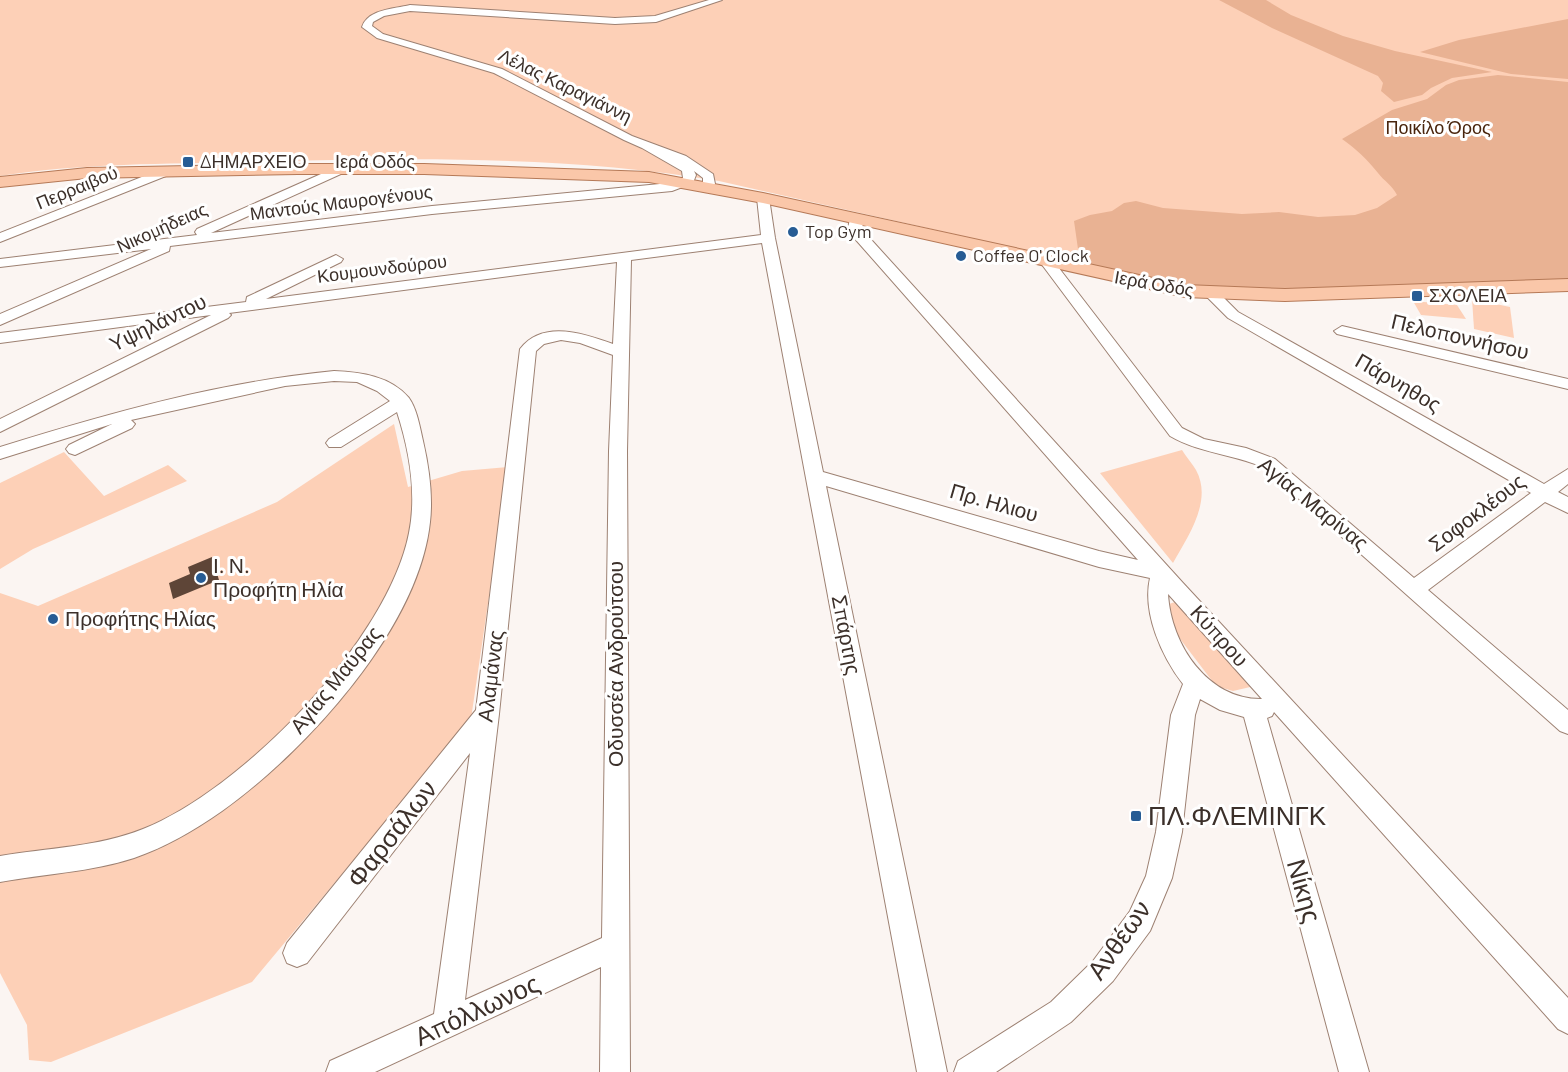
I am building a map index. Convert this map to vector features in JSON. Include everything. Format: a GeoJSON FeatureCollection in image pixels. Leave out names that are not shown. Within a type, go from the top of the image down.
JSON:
{"type":"FeatureCollection","features":[{"type":"Feature","properties":{"kind":"main road","name":"Ιερά Οδός"},"geometry":{"type":"LineString","coordinates":[[0,177],[92,168],[404,161],[618,171],[763,198],[1159,286],[1211,293],[1383,293],[1568,285]]}},
{"type":"Feature","properties":{"kind":"main road"},"geometry":{"type":"LineString","coordinates":[[647,176],[671,171],[675,162]]}},
{"type":"Feature","properties":{"kind":"main road","name":"Ιερά Οδός"},"geometry":{"type":"LineString","coordinates":[[0,182],[66,174],[167,171],[471,170],[647,176]]}},
{"type":"Feature","properties":{"kind":"street","name":"Λέλας Καραγιάννη"},"geometry":{"type":"LineString","coordinates":[[675,162],[498,71],[374,34],[367,27],[369,21],[381,14],[410,8],[574,20],[644,20],[667,16],[718,0]]}},
{"type":"Feature","properties":{"kind":"street","name":"Λέλας Καραγιάννη"},"geometry":{"type":"LineString","coordinates":[[647,146],[695,165],[709,177],[709,184],[705,186]]}},
{"type":"Feature","properties":{"kind":"street"},"geometry":{"type":"LineString","coordinates":[[675,162],[689,172],[691,177],[686,183]]}},
{"type":"Feature","properties":{"kind":"street","name":"Νικομήδειας"},"geometry":{"type":"LineString","coordinates":[[0,320],[339,170]]}},
{"type":"Feature","properties":{"kind":"street","name":"Περραιβού"},"geometry":{"type":"LineString","coordinates":[[0,238],[167,171]]}},
{"type":"Feature","properties":{"kind":"street","name":"Μαντούς Μαυρογένους"},"geometry":{"type":"LineString","coordinates":[[0,263],[603,192],[672,187],[686,183]]}},
{"type":"Feature","properties":{"kind":"street","name":"Σπάρτης"},"geometry":{"type":"LineString","coordinates":[[763,198],[768,238],[932,1072]]}},
{"type":"Feature","properties":{"kind":"street","name":"Κύπρου"},"geometry":{"type":"LineString","coordinates":[[857,219],[855,228],[1161,573],[1568,1020]]}},
{"type":"Feature","properties":{"kind":"street"},"geometry":{"type":"LineString","coordinates":[[874,249],[873,237],[885,226]]}},
{"type":"Feature","properties":{"kind":"street","name":"Κουμουνδούρου"},"geometry":{"type":"LineString","coordinates":[[0,338],[768,238]]}},
{"type":"Feature","properties":{"kind":"street","name":"Οδυσσέα Ανδρούτσου"},"geometry":{"type":"LineString","coordinates":[[615,1072],[614,947],[624,257]]}},
{"type":"Feature","properties":{"kind":"street","name":"Υψηλάντου"},"geometry":{"type":"LineString","coordinates":[[0,426],[336,259]]}},
{"type":"Feature","properties":{"kind":"street","name":"Αγίας Μαρίνας"},"geometry":{"type":"LineString","coordinates":[[1047,262],[1176,432],[1202,446],[1241,452],[1269,463],[1568,724]]}},
{"type":"Feature","properties":{"kind":"street","name":"Πάρνηθος"},"geometry":{"type":"LineString","coordinates":[[1211,293],[1233,315],[1568,506]]}},
{"type":"Feature","properties":{"kind":"street","name":"Πελοποννήσου"},"geometry":{"type":"LineString","coordinates":[[1342,331],[1568,384]]}},
{"type":"Feature","properties":{"kind":"street","name":"Αλαμάνας"},"geometry":{"type":"LineString","coordinates":[[447,1025],[487,714],[528,349],[536,341],[546,337],[567,335],[621,352]]}},
{"type":"Feature","properties":{"kind":"street"},"geometry":{"type":"LineString","coordinates":[[0,453],[82,426],[285,381],[334,376],[360,377],[382,387],[402,401],[335,443]]}},
{"type":"Feature","properties":{"kind":"street","name":"Αγίας Μαύρας"},"geometry":{"type":"LineString","coordinates":[[0,869],[107,851],[150,839],[204,807],[278,749],[303,724],[357,660],[384,622],[411,562],[420,532],[422,503],[412,440],[402,401]]}},
{"type":"Feature","properties":{"kind":"street"},"geometry":{"type":"LineString","coordinates":[[75,449],[110,431],[173,405]]}},
{"type":"Feature","properties":{"kind":"street","name":"Σοφοκλέους"},"geometry":{"type":"LineString","coordinates":[[1414,589],[1568,475]]}},
{"type":"Feature","properties":{"kind":"street","name":"Πρ. Ηλιου"},"geometry":{"type":"LineString","coordinates":[[815,476],[1099,559],[1161,573]]}},
{"type":"Feature","properties":{"kind":"street"},"geometry":{"type":"LineString","coordinates":[[1161,573],[1157,592],[1167,636],[1195,682],[1236,706],[1253,710],[1281,705]]}},
{"type":"Feature","properties":{"kind":"street","name":"Ανθέων"},"geometry":{"type":"LineString","coordinates":[[969,1072],[1061,1012],[1103,971],[1140,921],[1159,878],[1169,832],[1183,715],[1195,682]]}},
{"type":"Feature","properties":{"kind":"street","name":"Νίκης"},"geometry":{"type":"LineString","coordinates":[[1253,710],[1354,1072]]}},
{"type":"Feature","properties":{"kind":"street","name":"Φαρσάλων"},"geometry":{"type":"LineString","coordinates":[[297,953],[487,714]]}},
{"type":"Feature","properties":{"kind":"street","name":"Απόλλωνος"},"geometry":{"type":"LineString","coordinates":[[340,1072],[614,947]]}},
{"type":"Feature","properties":{"kind":"green space","name":"Ποικίλο Όρος"},"geometry":{"type":"Polygon","coordinates":[[[0,0],[1568,0],[1568,273],[1197,289],[719,181],[602,166],[425,159],[93,166],[0,176],[0,0]]]}},
{"type":"Feature","properties":{"kind":"green space"},"geometry":{"type":"Polygon","coordinates":[[[1219,0],[1266,0],[1291,15],[1343,36],[1395,51],[1492,72],[1452,78],[1422,95],[1394,102],[1381,91],[1383,83],[1378,76],[1272,28],[1219,0]]]}},
{"type":"Feature","properties":{"kind":"green space"},"geometry":{"type":"Polygon","coordinates":[[[1568,19],[1568,79],[1511,74],[1420,52],[1459,40],[1568,19]]]}},
{"type":"Feature","properties":{"kind":"green space"},"geometry":{"type":"Polygon","coordinates":[[[1498,75],[1568,82],[1568,285],[1246,295],[1081,270],[1074,221],[1112,211],[1124,203],[1136,201],[1163,208],[1242,214],[1279,212],[1318,217],[1355,215],[1377,208],[1397,195],[1357,150],[1342,139],[1392,110],[1427,99],[1446,85],[1459,80],[1498,75]]]}},
{"type":"Feature","properties":{"kind":"green space"},"geometry":{"type":"Polygon","coordinates":[[[1472,299],[1510,307],[1514,338],[1474,329],[1472,299]]]}},
{"type":"Feature","properties":{"kind":"green space"},"geometry":{"type":"Polygon","coordinates":[[[1413,301],[1457,305],[1466,319],[1421,315],[1413,301]]]}},
{"type":"Feature","properties":{"kind":"green space"},"geometry":{"type":"Polygon","coordinates":[[[394,424],[408,487],[462,471],[508,467],[471,719],[252,982],[51,1062],[29,1060],[27,1025],[0,973],[0,593],[38,606],[277,502],[394,424]]]}},
{"type":"Feature","properties":{"kind":"green space"},"geometry":{"type":"Polygon","coordinates":[[[1182,450],[1196,470],[1201,482],[1202,494],[1191,530],[1173,563],[1100,473],[1182,450]]]}},
{"type":"Feature","properties":{"kind":"green space"},"geometry":{"type":"Polygon","coordinates":[[[64,452],[104,496],[168,465],[187,481],[33,549],[0,569],[0,483],[64,452]]]}},
{"type":"Feature","properties":{"kind":"green space"},"geometry":{"type":"Polygon","coordinates":[[[1181,600],[1259,685],[1233,691],[1216,686],[1171,627],[1169,604],[1181,600]]]}},
{"type":"Feature","properties":{"kind":"building","name":"Ι. Ν. Προφήτη Ηλία"},"geometry":{"type":"Polygon","coordinates":[[[212,557],[219,580],[173,599],[169,583],[190,574],[188,567],[212,557]]]}},
{"type":"Feature","properties":{"kind":"place","name":"ΔΗΜΑΡΧΕΙΟ"},"geometry":{"type":"Point","coordinates":[188,162]}},
{"type":"Feature","properties":{"kind":"place","name":"Top Gym"},"geometry":{"type":"Point","coordinates":[793,232]}},
{"type":"Feature","properties":{"kind":"place","name":"Coffee O' Clock"},"geometry":{"type":"Point","coordinates":[961,256]}},
{"type":"Feature","properties":{"kind":"place","name":"ΣΧΟΛΕΙΑ"},"geometry":{"type":"Point","coordinates":[1417,296]}},
{"type":"Feature","properties":{"kind":"place","name":"Ι. Ν. Προφήτη Ηλία"},"geometry":{"type":"Point","coordinates":[201,578]}},
{"type":"Feature","properties":{"kind":"place","name":"Προφήτης Ηλίας"},"geometry":{"type":"Point","coordinates":[53,619]}},
{"type":"Feature","properties":{"kind":"place","name":"ΠΛ.ΦΛΕΜΙΝΓΚ"},"geometry":{"type":"Point","coordinates":[1136,816]}}]}
